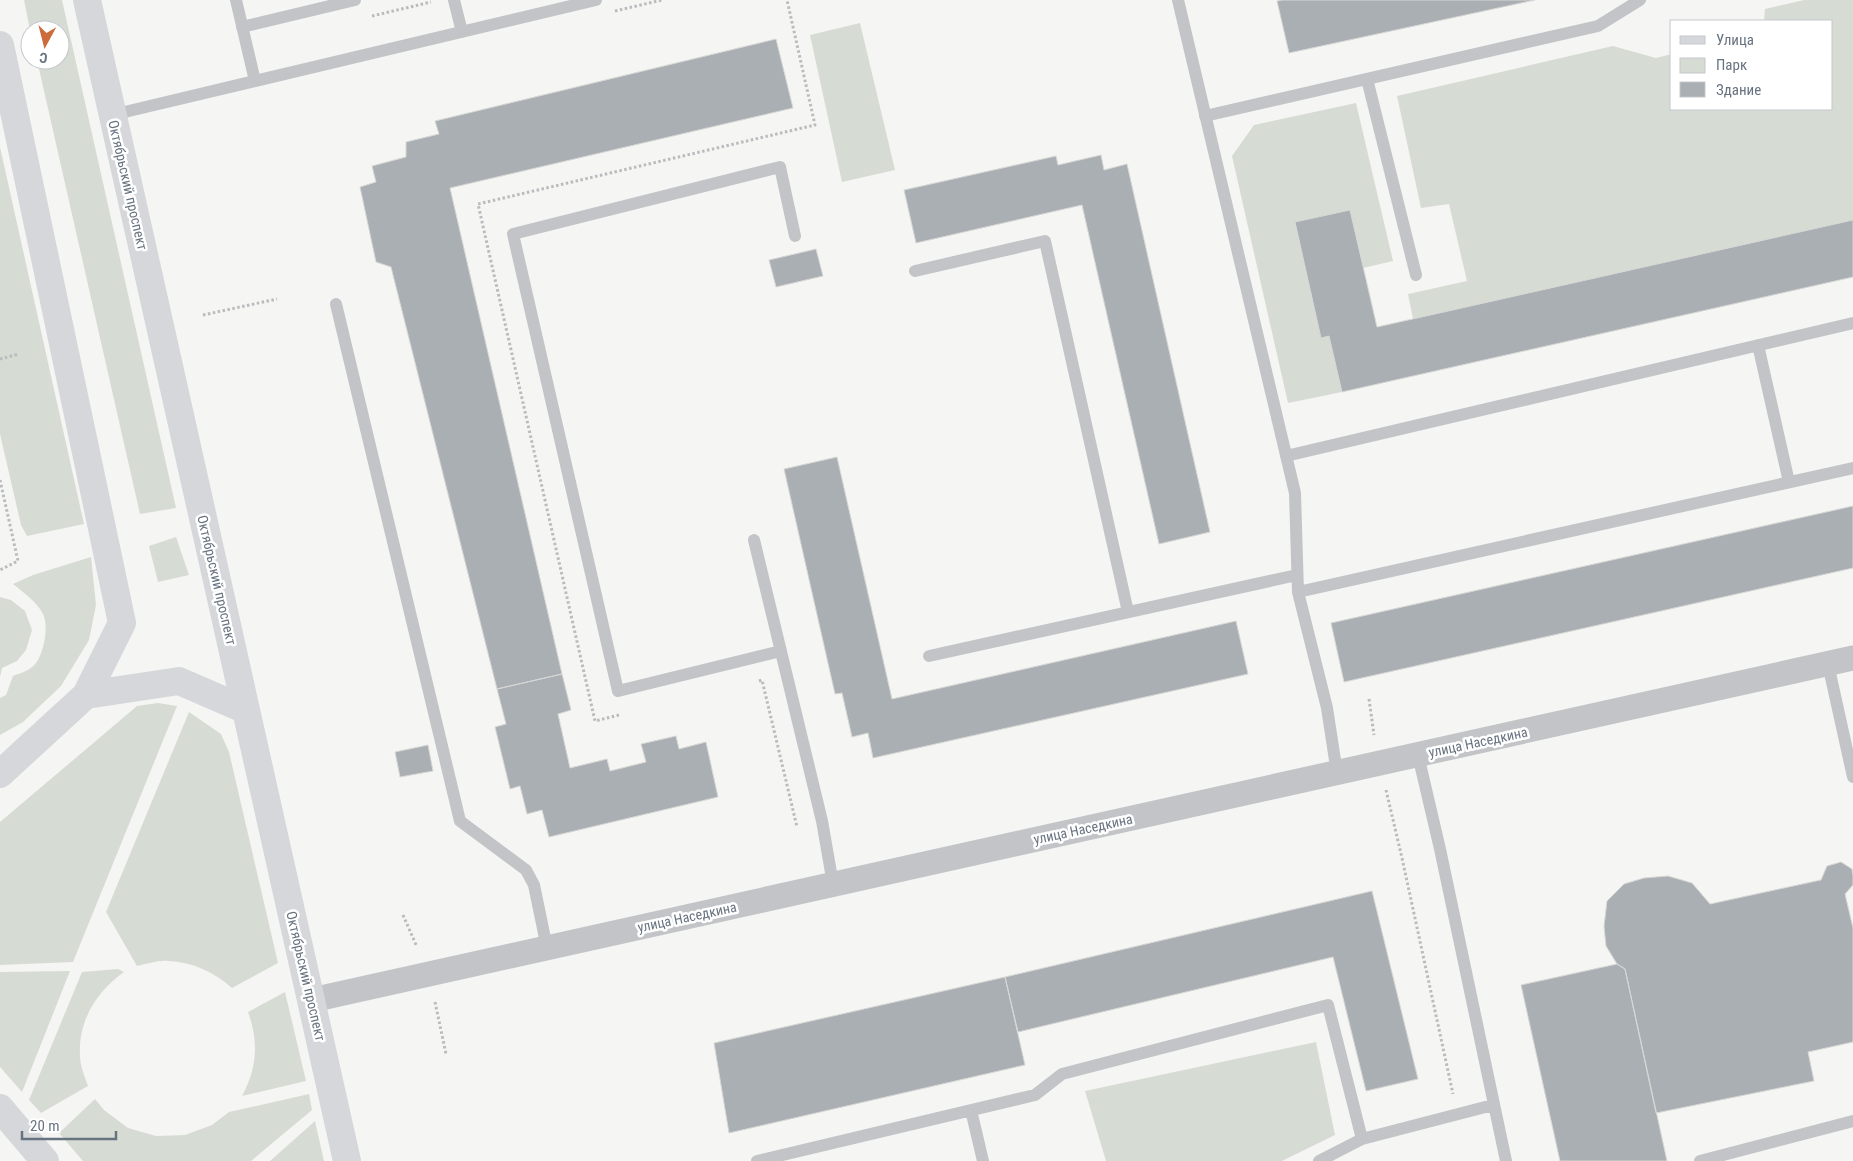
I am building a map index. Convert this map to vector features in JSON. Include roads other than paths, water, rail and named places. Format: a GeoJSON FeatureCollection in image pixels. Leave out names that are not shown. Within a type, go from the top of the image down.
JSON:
{"type":"FeatureCollection","features":[{"type":"Feature","properties":{"kind":"main road","name":"Октябрьский проспект"},"geometry":{"type":"LineString","coordinates":[[86,0],[347,1161]]}},
{"type":"Feature","properties":{"kind":"main road"},"geometry":{"type":"LineString","coordinates":[[0,44],[122,623],[86,695],[0,774]]}},
{"type":"Feature","properties":{"kind":"main road"},"geometry":{"type":"LineString","coordinates":[[86,695],[179,681],[246,710]]}},
{"type":"Feature","properties":{"kind":"main road"},"geometry":{"type":"LineString","coordinates":[[0,1108],[45,1161]]}},
{"type":"Feature","properties":{"kind":"street","name":"улица Наседкина"},"geometry":{"type":"LineString","coordinates":[[312,1000],[1853,658]]}},
{"type":"Feature","properties":{"kind":"lane"},"geometry":{"type":"LineString","coordinates":[[236,0],[255,81]]}},
{"type":"Feature","properties":{"kind":"lane"},"geometry":{"type":"LineString","coordinates":[[242,27],[355,0]]}},
{"type":"Feature","properties":{"kind":"lane"},"geometry":{"type":"LineString","coordinates":[[454,0],[462,32]]}},
{"type":"Feature","properties":{"kind":"lane"},"geometry":{"type":"LineString","coordinates":[[112,115],[596,0]]}},
{"type":"Feature","properties":{"kind":"lane"},"geometry":{"type":"LineString","coordinates":[[1178,0],[1295,493],[1298,592],[1327,708],[1337,773]]}},
{"type":"Feature","properties":{"kind":"lane"},"geometry":{"type":"LineString","coordinates":[[1205,116],[1598,26],[1640,0]]}},
{"type":"Feature","properties":{"kind":"lane"},"geometry":{"type":"LineString","coordinates":[[1368,79],[1416,275]]}},
{"type":"Feature","properties":{"kind":"lane"},"geometry":{"type":"LineString","coordinates":[[780,651],[618,691],[514,234],[780,167],[795,236]]}},
{"type":"Feature","properties":{"kind":"lane"},"geometry":{"type":"LineString","coordinates":[[915,271],[1045,241],[1128,612]]}},
{"type":"Feature","properties":{"kind":"lane"},"geometry":{"type":"LineString","coordinates":[[336,304],[460,821],[526,870],[534,885],[547,948]]}},
{"type":"Feature","properties":{"kind":"lane"},"geometry":{"type":"LineString","coordinates":[[1286,456],[1853,323]]}},
{"type":"Feature","properties":{"kind":"lane"},"geometry":{"type":"LineString","coordinates":[[1758,345],[1790,482]]}},
{"type":"Feature","properties":{"kind":"lane"},"geometry":{"type":"LineString","coordinates":[[1298,592],[1853,468]]}},
{"type":"Feature","properties":{"kind":"lane"},"geometry":{"type":"LineString","coordinates":[[754,540],[822,821],[834,884]]}},
{"type":"Feature","properties":{"kind":"lane"},"geometry":{"type":"LineString","coordinates":[[929,656],[1297,575]]}},
{"type":"Feature","properties":{"kind":"lane"},"geometry":{"type":"LineString","coordinates":[[1828,664],[1853,777]]}},
{"type":"Feature","properties":{"kind":"lane"},"geometry":{"type":"LineString","coordinates":[[1418,755],[1440,849],[1506,1161]]}},
{"type":"Feature","properties":{"kind":"lane"},"geometry":{"type":"LineString","coordinates":[[757,1161],[1035,1095],[1062,1074],[1328,1005],[1362,1140]]}},
{"type":"Feature","properties":{"kind":"lane"},"geometry":{"type":"LineString","coordinates":[[1319,1161],[1362,1140],[1493,1105]]}},
{"type":"Feature","properties":{"kind":"lane"},"geometry":{"type":"LineString","coordinates":[[971,1110],[983,1161]]}},
{"type":"Feature","properties":{"kind":"lane"},"geometry":{"type":"LineString","coordinates":[[1700,1161],[1853,1121]]}}]}
